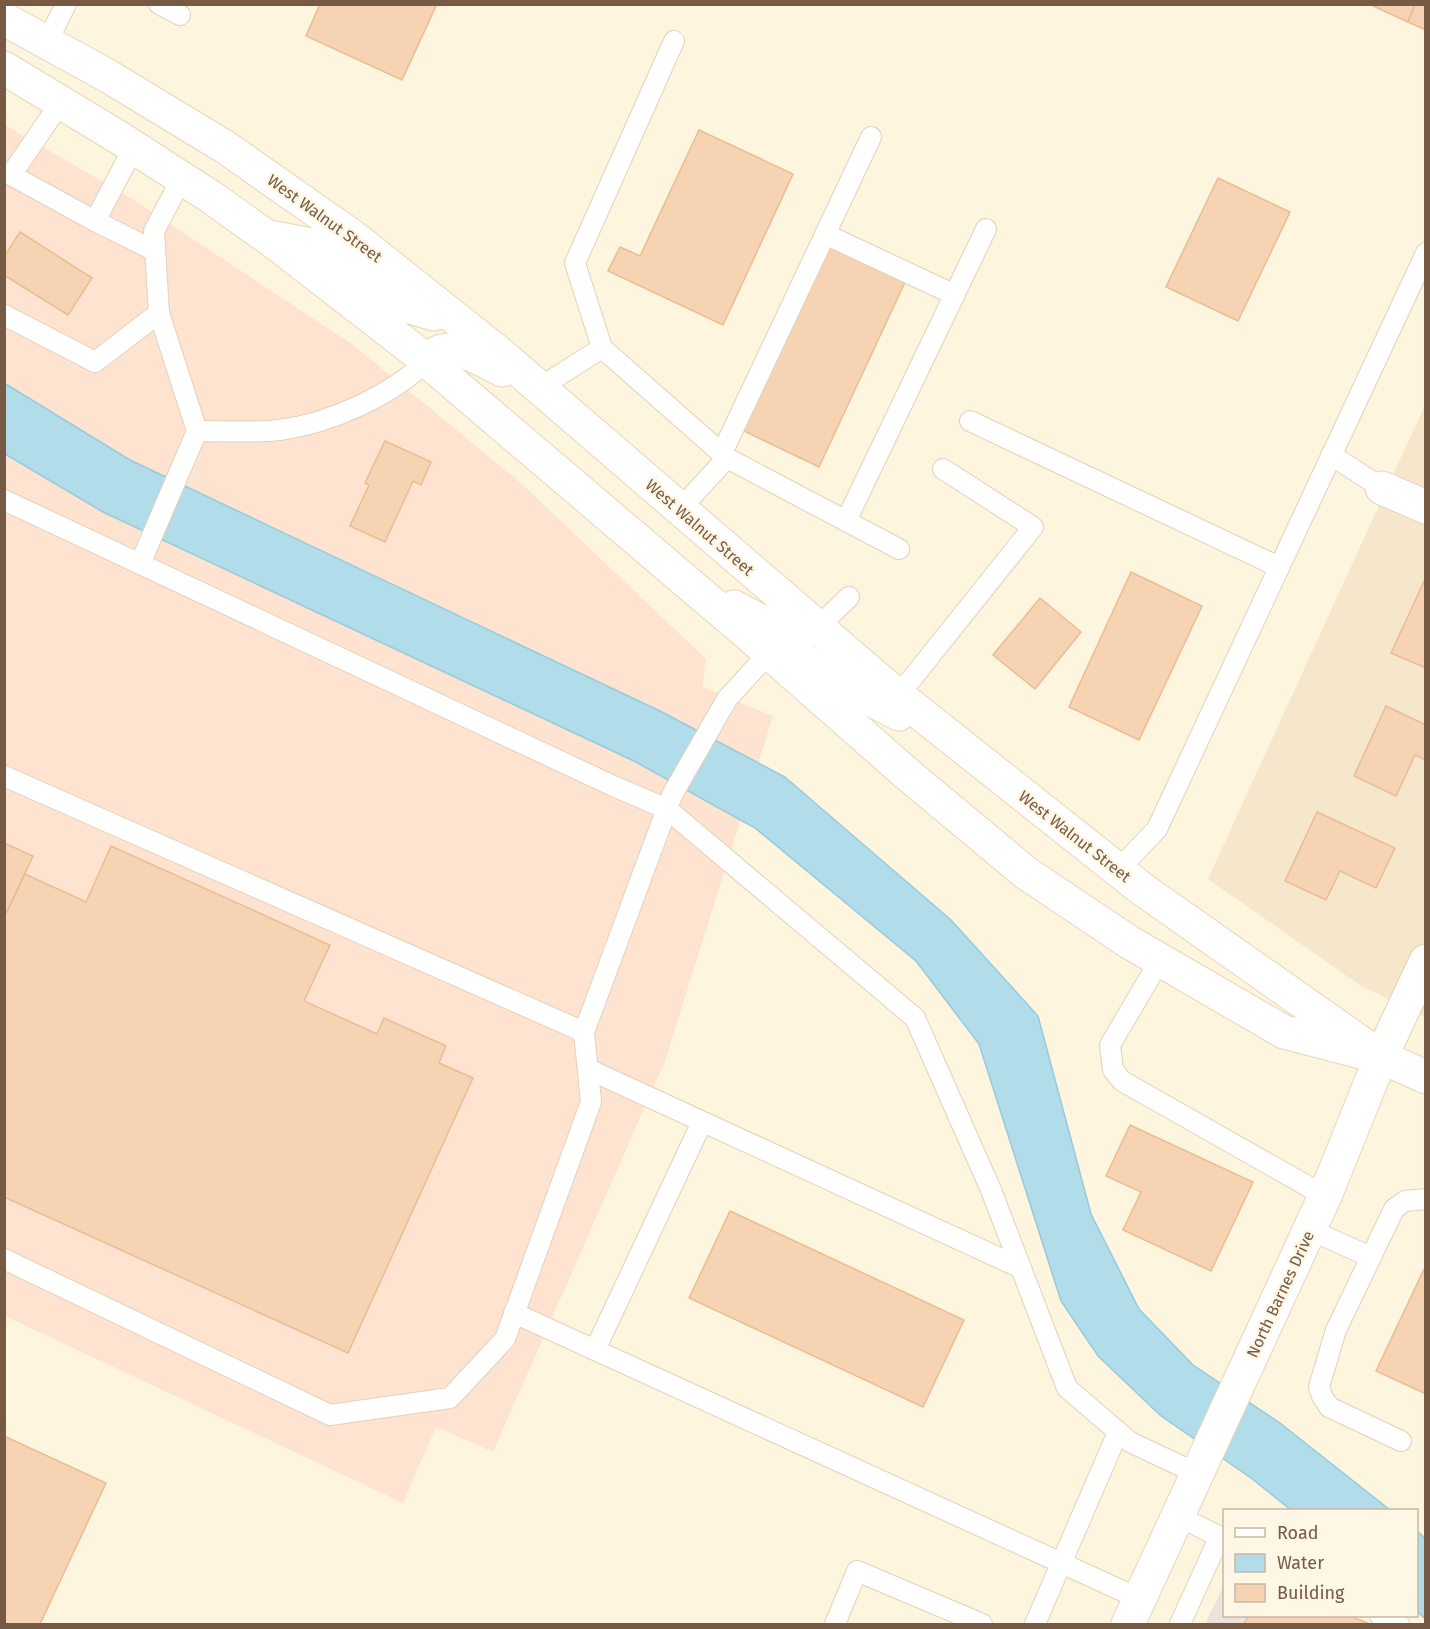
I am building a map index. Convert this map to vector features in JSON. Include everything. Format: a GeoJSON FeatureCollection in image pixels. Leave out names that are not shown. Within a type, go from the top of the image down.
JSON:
{"type":"FeatureCollection","features":[{"type":"Feature","properties":{"kind":"main road","name":"West Walnut Street"},"geometry":{"type":"LineString","coordinates":[[4,19],[108,76],[225,147],[352,236],[539,388],[898,696],[1151,896],[1381,1057]]}},
{"type":"Feature","properties":{"kind":"main road","name":"West Walnut Street"},"geometry":{"type":"LineString","coordinates":[[4,68],[182,178],[267,237],[427,361],[652,552],[906,773],[1026,873],[1129,942],[1284,1032],[1381,1057],[1425,1077]]}},
{"type":"Feature","properties":{"kind":"main road"},"geometry":{"type":"LineString","coordinates":[[267,237],[321,247],[376,291],[403,305],[434,314],[443,309]]}},
{"type":"Feature","properties":{"kind":"main road"},"geometry":{"type":"LineString","coordinates":[[427,361],[440,351],[464,353],[539,388]]}},
{"type":"Feature","properties":{"kind":"main road"},"geometry":{"type":"LineString","coordinates":[[1382,488],[1425,507]]}},
{"type":"Feature","properties":{"kind":"main road"},"geometry":{"type":"LineString","coordinates":[[652,552],[682,562],[736,609],[768,625],[794,633],[818,628]]}},
{"type":"Feature","properties":{"kind":"main road"},"geometry":{"type":"LineString","coordinates":[[769,653],[798,656],[856,692],[960,745]]}},
{"type":"Feature","properties":{"kind":"main road","name":"North Barnes Drive"},"geometry":{"type":"LineString","coordinates":[[1134,1612],[1310,1230],[1381,1057],[1425,961]]}},
{"type":"Feature","properties":{"kind":"lane"},"geometry":{"type":"LineString","coordinates":[[47,42],[66,4]]}},
{"type":"Feature","properties":{"kind":"lane"},"geometry":{"type":"LineString","coordinates":[[159,4],[180,15]]}},
{"type":"Feature","properties":{"kind":"lane"},"geometry":{"type":"LineString","coordinates":[[674,41],[575,263],[602,348],[725,455],[898,549]]}},
{"type":"Feature","properties":{"kind":"lane"},"geometry":{"type":"LineString","coordinates":[[61,102],[8,181],[155,251]]}},
{"type":"Feature","properties":{"kind":"lane"},"geometry":{"type":"LineString","coordinates":[[680,510],[725,455],[871,137]]}},
{"type":"Feature","properties":{"kind":"lane"},"geometry":{"type":"LineString","coordinates":[[95,221],[134,147]]}},
{"type":"Feature","properties":{"kind":"lane"},"geometry":{"type":"LineString","coordinates":[[142,557],[197,431],[159,313],[155,251],[154,231],[182,178]]}},
{"type":"Feature","properties":{"kind":"lane"},"geometry":{"type":"LineString","coordinates":[[846,521],[986,229]]}},
{"type":"Feature","properties":{"kind":"lane"},"geometry":{"type":"LineString","coordinates":[[825,234],[955,295]]}},
{"type":"Feature","properties":{"kind":"lane"},"geometry":{"type":"LineString","coordinates":[[1118,870],[1157,829],[1425,253]]}},
{"type":"Feature","properties":{"kind":"lane"},"geometry":{"type":"LineString","coordinates":[[4,315],[95,362],[159,313]]}},
{"type":"Feature","properties":{"kind":"lane"},"geometry":{"type":"LineString","coordinates":[[539,388],[602,348]]}},
{"type":"Feature","properties":{"kind":"lane"},"geometry":{"type":"LineString","coordinates":[[197,431],[280,430],[341,415],[410,377],[427,361]]}},
{"type":"Feature","properties":{"kind":"lane"},"geometry":{"type":"LineString","coordinates":[[970,421],[1279,567]]}},
{"type":"Feature","properties":{"kind":"lane"},"geometry":{"type":"LineString","coordinates":[[1331,455],[1382,488]]}},
{"type":"Feature","properties":{"kind":"lane"},"geometry":{"type":"LineString","coordinates":[[898,696],[1033,527],[943,469]]}},
{"type":"Feature","properties":{"kind":"lane"},"geometry":{"type":"LineString","coordinates":[[4,500],[142,557],[611,785],[670,802],[915,1018],[991,1190],[1067,1388],[1130,1442],[1199,1470]]}},
{"type":"Feature","properties":{"kind":"lane"},"geometry":{"type":"LineString","coordinates":[[818,628],[849,597]]}},
{"type":"Feature","properties":{"kind":"lane"},"geometry":{"type":"LineString","coordinates":[[4,1259],[330,1415],[450,1398],[505,1339],[591,1102],[584,1032],[670,802],[727,699],[769,653]]}},
{"type":"Feature","properties":{"kind":"lane"},"geometry":{"type":"LineString","coordinates":[[4,776],[584,1032]]}},
{"type":"Feature","properties":{"kind":"lane"},"geometry":{"type":"LineString","coordinates":[[1160,960],[1110,1045],[1113,1070],[1122,1081],[1325,1196]]}},
{"type":"Feature","properties":{"kind":"lane"},"geometry":{"type":"LineString","coordinates":[[588,1069],[1020,1268]]}},
{"type":"Feature","properties":{"kind":"lane"},"geometry":{"type":"LineString","coordinates":[[595,1350],[702,1122]]}},
{"type":"Feature","properties":{"kind":"lane"},"geometry":{"type":"LineString","coordinates":[[1401,1441],[1329,1407],[1319,1387],[1336,1330],[1394,1209],[1405,1201],[1425,1199]]}},
{"type":"Feature","properties":{"kind":"lane"},"geometry":{"type":"LineString","coordinates":[[1310,1230],[1371,1257]]}},
{"type":"Feature","properties":{"kind":"lane"},"geometry":{"type":"LineString","coordinates":[[514,1313],[1060,1563],[1134,1612]]}},
{"type":"Feature","properties":{"kind":"lane"},"geometry":{"type":"LineString","coordinates":[[1035,1624],[1118,1432]]}},
{"type":"Feature","properties":{"kind":"lane"},"geometry":{"type":"LineString","coordinates":[[1178,1516],[1222,1537],[1180,1624]]}},
{"type":"Feature","properties":{"kind":"lane"},"geometry":{"type":"LineString","coordinates":[[835,1624],[857,1570],[982,1624]]}},
{"type":"Feature","properties":{"kind":"lane"},"geometry":{"type":"LineString","coordinates":[[1382,1617],[1399,1624]]}},
{"type":"Feature","properties":{"kind":"shaded area"},"geometry":{"type":"Polygon","coordinates":[[[5,125],[126,195],[352,344],[521,483],[706,659],[703,687],[773,716],[665,1061],[493,1452],[436,1427],[403,1503],[5,1316],[5,125]]]}},
{"type":"Feature","properties":{"kind":"shaded area"},"geometry":{"type":"Polygon","coordinates":[[[1425,405],[1425,1017],[1361,986],[1208,879],[1425,405]]]}},
{"type":"Feature","properties":{"kind":"shaded area"},"geometry":{"type":"Polygon","coordinates":[[[1223,1587],[1223,1617],[1328,1617],[1341,1624],[1205,1624],[1223,1587]]]}},
{"type":"Feature","properties":{"kind":"water"},"geometry":{"type":"Polygon","coordinates":[[[4,383],[130,460],[662,712],[785,777],[951,920],[1038,1016],[1091,1214],[1139,1309],[1193,1365],[1280,1423],[1389,1509],[1290,1509],[1251,1478],[1161,1416],[1098,1356],[1061,1301],[979,1044],[916,961],[755,828],[634,761],[103,512],[5,454],[4,383]]]}},
{"type":"Feature","properties":{"kind":"water"},"geometry":{"type":"Polygon","coordinates":[[[1418,1532],[1425,1538],[1425,1619],[1418,1612],[1418,1532]]]}},
{"type":"Feature","properties":{"kind":"building"},"geometry":{"type":"Polygon","coordinates":[[[320,4],[437,4],[402,80],[306,36],[320,4]]]}},
{"type":"Feature","properties":{"kind":"building"},"geometry":{"type":"Polygon","coordinates":[[[1369,4],[1415,4],[1408,22],[1369,4]]]}},
{"type":"Feature","properties":{"kind":"building"},"geometry":{"type":"Polygon","coordinates":[[[1415,4],[1426,4],[1426,30],[1408,22],[1415,4]]]}},
{"type":"Feature","properties":{"kind":"building"},"geometry":{"type":"Polygon","coordinates":[[[699,130],[793,174],[723,325],[608,271],[620,247],[640,256],[699,130]]]}},
{"type":"Feature","properties":{"kind":"building"},"geometry":{"type":"Polygon","coordinates":[[[1218,178],[1290,212],[1238,321],[1166,287],[1218,178]]]}},
{"type":"Feature","properties":{"kind":"building"},"geometry":{"type":"Polygon","coordinates":[[[20,232],[92,278],[68,315],[4,275],[4,257],[20,232]]]}},
{"type":"Feature","properties":{"kind":"building"},"geometry":{"type":"Polygon","coordinates":[[[828,244],[906,280],[819,467],[742,430],[828,244]]]}},
{"type":"Feature","properties":{"kind":"building"},"geometry":{"type":"Polygon","coordinates":[[[385,441],[431,462],[421,485],[413,481],[385,542],[350,526],[369,485],[365,483],[385,441]]]}},
{"type":"Feature","properties":{"kind":"building"},"geometry":{"type":"Polygon","coordinates":[[[1131,572],[1202,606],[1139,740],[1069,707],[1131,572]]]}},
{"type":"Feature","properties":{"kind":"building"},"geometry":{"type":"Polygon","coordinates":[[[1426,579],[1426,668],[1391,653],[1426,579]]]}},
{"type":"Feature","properties":{"kind":"building"},"geometry":{"type":"Polygon","coordinates":[[[1040,598],[1081,632],[1035,689],[993,655],[1040,598]]]}},
{"type":"Feature","properties":{"kind":"building"},"geometry":{"type":"Polygon","coordinates":[[[1386,706],[1426,725],[1426,760],[1415,755],[1396,796],[1354,776],[1386,706]]]}},
{"type":"Feature","properties":{"kind":"building"},"geometry":{"type":"Polygon","coordinates":[[[1317,812],[1395,848],[1376,888],[1340,871],[1326,900],[1285,881],[1317,812]]]}},
{"type":"Feature","properties":{"kind":"building"},"geometry":{"type":"Polygon","coordinates":[[[4,843],[33,856],[4,918],[4,843]]]}},
{"type":"Feature","properties":{"kind":"building"},"geometry":{"type":"Polygon","coordinates":[[[111,846],[330,945],[304,1001],[377,1034],[384,1018],[446,1046],[439,1063],[473,1078],[348,1353],[4,1197],[4,918],[25,874],[86,902],[111,846]]]}},
{"type":"Feature","properties":{"kind":"building"},"geometry":{"type":"Polygon","coordinates":[[[1130,1125],[1253,1182],[1211,1271],[1123,1230],[1141,1192],[1106,1176],[1130,1125]]]}},
{"type":"Feature","properties":{"kind":"building"},"geometry":{"type":"Polygon","coordinates":[[[730,1211],[964,1320],[923,1407],[689,1298],[730,1211]]]}},
{"type":"Feature","properties":{"kind":"building"},"geometry":{"type":"Polygon","coordinates":[[[1426,1265],[1426,1394],[1376,1371],[1426,1265]]]}},
{"type":"Feature","properties":{"kind":"building"},"geometry":{"type":"Polygon","coordinates":[[[4,1436],[106,1483],[40,1624],[4,1624],[4,1436]]]}},
{"type":"Feature","properties":{"kind":"building"},"geometry":{"type":"Polygon","coordinates":[[[1248,1617],[1352,1617],[1370,1624],[1244,1624],[1248,1617]]]}}]}
